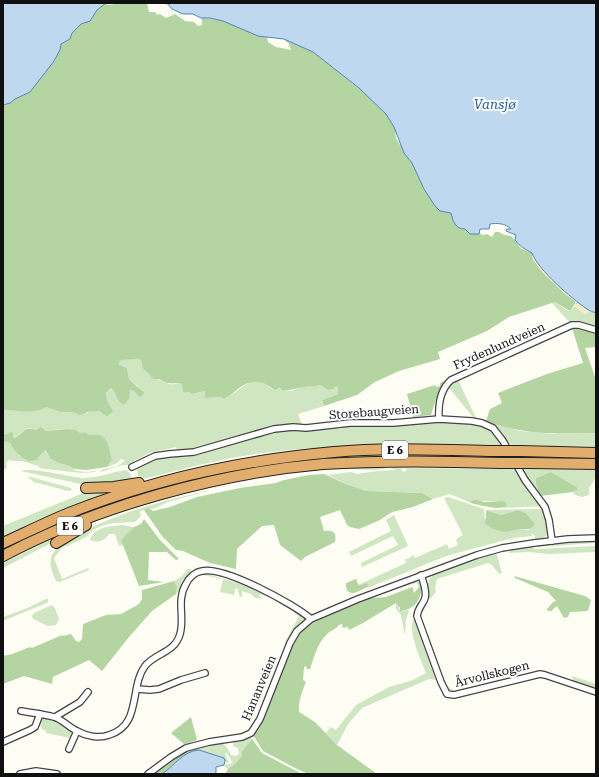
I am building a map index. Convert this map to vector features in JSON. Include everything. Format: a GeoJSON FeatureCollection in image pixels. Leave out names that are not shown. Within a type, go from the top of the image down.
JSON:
{"type":"FeatureCollection","features":[{"type":"Feature","properties":{"kind":"highway","name":"E 6"},"geometry":{"type":"LineString","coordinates":[[3,544],[69,513],[127,493],[176,478],[250,462],[335,452],[399,450],[596,453]]}},
{"type":"Feature","properties":{"kind":"highway","name":"E 6"},"geometry":{"type":"LineString","coordinates":[[3,556],[64,528],[138,501],[204,483],[255,474],[322,464],[409,460],[596,464]]}},
{"type":"Feature","properties":{"kind":"highway","name":"E 6"},"geometry":{"type":"LineString","coordinates":[[86,488],[126,486],[166,477],[176,478]]}},
{"type":"Feature","properties":{"kind":"highway","name":"E 6"},"geometry":{"type":"LineString","coordinates":[[56,543],[88,525],[132,508],[138,501]]}},
{"type":"Feature","properties":{"kind":"street","name":"Frydenlundveien"},"geometry":{"type":"LineString","coordinates":[[439,418],[438,411],[442,393],[445,385],[451,380],[572,325],[579,325],[596,330]]}},
{"type":"Feature","properties":{"kind":"street","name":"Storebaugveien"},"geometry":{"type":"LineString","coordinates":[[132,467],[147,458],[162,454],[194,452],[274,429],[350,423],[393,423],[439,418],[472,421],[482,423],[493,428],[503,441],[525,480],[545,507],[549,520],[552,541]]}},
{"type":"Feature","properties":{"kind":"street"},"geometry":{"type":"LineString","coordinates":[[21,711],[55,717],[77,731],[88,735],[103,737],[124,727],[130,717],[141,675],[146,666],[152,660],[170,650],[178,640],[182,629],[180,597],[186,583],[196,573],[207,570],[224,574],[254,585],[285,601],[311,619],[351,602],[469,557],[502,548],[552,541],[596,538]]}},
{"type":"Feature","properties":{"kind":"street","name":"Årvollskogen"},"geometry":{"type":"LineString","coordinates":[[421,575],[425,596],[419,606],[417,616],[441,682],[447,694],[458,694],[540,674],[545,674],[596,692]]}},
{"type":"Feature","properties":{"kind":"street","name":"Hananveien"},"geometry":{"type":"LineString","coordinates":[[148,774],[186,748],[209,742],[242,737],[251,733],[260,719],[290,643],[297,631],[311,619]]}},
{"type":"Feature","properties":{"kind":"street"},"geometry":{"type":"LineString","coordinates":[[137,689],[159,689],[181,680],[205,673]]}},
{"type":"Feature","properties":{"kind":"street"},"geometry":{"type":"LineString","coordinates":[[55,717],[80,702],[88,692]]}},
{"type":"Feature","properties":{"kind":"street"},"geometry":{"type":"LineString","coordinates":[[3,742],[35,727],[40,714]]}},
{"type":"Feature","properties":{"kind":"street"},"geometry":{"type":"LineString","coordinates":[[69,749],[77,731]]}},
{"type":"Feature","properties":{"kind":"street"},"geometry":{"type":"LineString","coordinates":[[20,774],[36,771],[57,774]]}},
{"type":"Feature","properties":{"kind":"green space"},"geometry":{"type":"Polygon","coordinates":[[[106,3],[108,5],[122,3],[147,3],[149,12],[155,12],[157,15],[160,14],[166,18],[175,14],[185,21],[194,22],[198,26],[202,25],[202,18],[216,19],[235,25],[256,35],[267,37],[268,42],[276,47],[291,50],[289,44],[284,39],[313,52],[362,91],[387,115],[395,129],[396,138],[400,145],[401,143],[404,153],[412,163],[425,191],[435,206],[451,213],[455,224],[460,228],[466,229],[470,234],[480,233],[482,235],[487,234],[492,237],[495,232],[499,232],[504,235],[511,236],[520,248],[532,253],[533,260],[545,274],[564,293],[576,302],[570,311],[555,302],[509,317],[487,331],[438,352],[440,359],[399,371],[375,382],[357,395],[324,406],[322,400],[338,394],[338,388],[336,386],[333,389],[328,390],[320,385],[288,390],[282,390],[280,388],[274,390],[265,384],[253,382],[244,385],[224,399],[221,397],[205,398],[205,391],[192,394],[189,392],[183,392],[182,384],[168,383],[159,379],[154,379],[142,367],[140,359],[121,360],[118,364],[127,368],[129,379],[144,393],[140,397],[133,390],[130,390],[129,399],[124,405],[119,401],[111,388],[106,393],[107,401],[113,411],[107,416],[99,411],[87,412],[79,415],[72,412],[60,412],[46,407],[36,411],[25,412],[3,410],[3,105],[10,103],[30,92],[54,61],[61,44],[70,39],[72,33],[81,24],[91,20],[97,10],[106,3]]]}},
{"type":"Feature","properties":{"kind":"green space"},"geometry":{"type":"Polygon","coordinates":[[[555,302],[568,311],[570,311],[574,306],[585,314],[590,311],[596,313],[596,327],[579,323],[570,323],[552,303],[555,302]]]}},
{"type":"Feature","properties":{"kind":"green space"},"geometry":{"type":"Polygon","coordinates":[[[577,327],[596,331],[596,347],[585,348],[596,380],[596,433],[541,433],[513,429],[486,421],[490,409],[502,403],[498,393],[547,374],[583,363],[572,328],[577,327]]]}},
{"type":"Feature","properties":{"kind":"green space"},"geometry":{"type":"Polygon","coordinates":[[[140,359],[149,375],[169,384],[182,384],[183,387],[192,394],[205,391],[205,398],[221,397],[224,399],[247,384],[253,382],[265,384],[273,390],[282,389],[292,391],[301,387],[320,385],[328,390],[336,386],[339,388],[338,394],[322,400],[324,406],[298,414],[302,425],[292,425],[192,451],[177,450],[176,447],[149,453],[134,461],[134,464],[122,465],[100,472],[101,470],[117,466],[125,460],[121,459],[117,463],[107,467],[112,460],[110,449],[104,438],[100,436],[89,435],[85,432],[80,433],[68,429],[46,431],[43,429],[36,430],[29,428],[24,430],[15,438],[12,435],[3,435],[3,410],[24,411],[46,407],[60,412],[72,412],[79,415],[94,411],[99,411],[102,413],[107,401],[106,393],[112,388],[116,396],[128,394],[130,390],[139,387],[129,379],[127,368],[118,364],[121,360],[140,359]]]}},
{"type":"Feature","properties":{"kind":"green space"},"geometry":{"type":"Polygon","coordinates":[[[448,379],[442,387],[431,415],[413,417],[407,394],[435,385],[436,387],[440,386],[440,383],[448,379]]]}},
{"type":"Feature","properties":{"kind":"green space"},"geometry":{"type":"Polygon","coordinates":[[[458,380],[476,418],[472,416],[450,389],[446,395],[444,394],[451,383],[458,380]]]}},
{"type":"Feature","properties":{"kind":"green space"},"geometry":{"type":"Polygon","coordinates":[[[460,421],[491,429],[503,445],[383,445],[293,450],[232,458],[139,480],[137,471],[137,468],[143,462],[148,460],[176,455],[191,455],[271,432],[330,428],[341,429],[346,426],[366,427],[460,421]]]}},
{"type":"Feature","properties":{"kind":"green space"},"geometry":{"type":"Polygon","coordinates":[[[492,423],[520,431],[553,434],[596,433],[596,447],[512,445],[509,444],[497,427],[492,423]]]}},
{"type":"Feature","properties":{"kind":"green space"},"geometry":{"type":"Polygon","coordinates":[[[41,427],[46,431],[67,429],[76,430],[80,433],[85,432],[89,435],[100,436],[104,438],[108,445],[112,460],[107,467],[87,470],[74,469],[51,459],[45,450],[36,460],[29,461],[18,454],[10,443],[3,441],[3,435],[11,432],[15,438],[26,429],[36,430],[41,427]]]}},
{"type":"Feature","properties":{"kind":"green space"},"geometry":{"type":"Polygon","coordinates":[[[3,441],[10,443],[20,456],[40,456],[44,450],[51,459],[58,463],[67,465],[76,471],[96,472],[81,473],[39,468],[39,466],[24,461],[9,460],[6,463],[7,468],[3,470],[3,441]]]}},
{"type":"Feature","properties":{"kind":"green space"},"geometry":{"type":"Polygon","coordinates":[[[376,454],[501,457],[227,474],[3,551],[3,548],[61,522],[152,489],[215,474],[279,463],[376,454]]]}},
{"type":"Feature","properties":{"kind":"green space"},"geometry":{"type":"Polygon","coordinates":[[[514,456],[596,457],[596,461],[515,459],[514,456]]]}},
{"type":"Feature","properties":{"kind":"green space"},"geometry":{"type":"Polygon","coordinates":[[[388,468],[374,470],[348,469],[388,468]]]}},
{"type":"Feature","properties":{"kind":"green space"},"geometry":{"type":"Polygon","coordinates":[[[388,468],[401,468],[404,472],[407,469],[402,468],[516,469],[542,506],[503,508],[507,506],[502,501],[471,501],[471,503],[450,494],[433,499],[422,493],[367,491],[348,485],[328,475],[351,472],[357,474],[396,470],[388,468]]]}},
{"type":"Feature","properties":{"kind":"green space"},"geometry":{"type":"Polygon","coordinates":[[[521,469],[596,470],[596,477],[589,488],[589,495],[582,497],[575,495],[573,492],[577,490],[575,486],[551,472],[536,478],[536,484],[540,496],[521,469]]]}},
{"type":"Feature","properties":{"kind":"green space"},"geometry":{"type":"Polygon","coordinates":[[[33,470],[83,478],[126,470],[130,473],[133,481],[99,485],[81,484],[21,471],[33,470]]]}},
{"type":"Feature","properties":{"kind":"green space"},"geometry":{"type":"Polygon","coordinates":[[[551,472],[575,486],[577,490],[573,492],[540,496],[536,484],[536,478],[551,472]]]}},
{"type":"Feature","properties":{"kind":"green space"},"geometry":{"type":"Polygon","coordinates":[[[324,474],[348,485],[367,491],[422,493],[433,499],[413,507],[392,512],[380,520],[359,529],[347,525],[340,510],[320,517],[324,531],[334,532],[335,542],[305,557],[301,561],[280,545],[274,525],[262,526],[237,549],[236,569],[210,563],[183,551],[176,550],[162,536],[144,510],[148,508],[153,511],[170,507],[197,497],[240,488],[276,483],[309,475],[324,474]]]}},
{"type":"Feature","properties":{"kind":"green space"},"geometry":{"type":"Polygon","coordinates":[[[27,476],[71,488],[72,490],[68,491],[34,482],[27,476]]]}},
{"type":"Feature","properties":{"kind":"green space"},"geometry":{"type":"Polygon","coordinates":[[[211,490],[168,502],[156,508],[140,511],[141,516],[135,522],[113,523],[101,526],[93,530],[86,537],[62,548],[54,558],[62,579],[88,568],[89,570],[60,582],[56,581],[51,566],[52,555],[57,548],[70,539],[103,522],[121,515],[175,498],[211,490]]]}},
{"type":"Feature","properties":{"kind":"green space"},"geometry":{"type":"Polygon","coordinates":[[[86,492],[109,492],[53,513],[3,536],[3,526],[86,492]]]}},
{"type":"Feature","properties":{"kind":"green space"},"geometry":{"type":"Polygon","coordinates":[[[448,497],[484,509],[484,521],[507,532],[516,529],[528,530],[535,524],[526,513],[518,510],[501,515],[486,510],[542,509],[547,520],[548,534],[543,538],[535,539],[535,536],[531,533],[532,536],[514,538],[446,556],[365,589],[367,587],[358,585],[406,563],[405,559],[408,559],[413,555],[415,558],[447,544],[449,549],[458,545],[456,539],[463,535],[444,498],[448,497]]]}},
{"type":"Feature","properties":{"kind":"green space"},"geometry":{"type":"Polygon","coordinates":[[[475,500],[485,502],[502,501],[506,503],[507,506],[494,508],[471,503],[471,501],[475,500]]]}},
{"type":"Feature","properties":{"kind":"green space"},"geometry":{"type":"Polygon","coordinates":[[[486,510],[501,515],[518,510],[526,513],[535,524],[529,529],[518,529],[506,532],[496,530],[488,526],[484,521],[486,518],[486,510]]]}},
{"type":"Feature","properties":{"kind":"green space"},"geometry":{"type":"Polygon","coordinates":[[[394,515],[408,546],[362,567],[361,563],[398,545],[393,536],[351,556],[349,552],[391,531],[386,520],[394,515]]]}},
{"type":"Feature","properties":{"kind":"green space"},"geometry":{"type":"Polygon","coordinates":[[[144,519],[160,540],[179,559],[176,560],[167,552],[149,552],[148,580],[164,582],[139,586],[121,540],[134,527],[141,524],[144,519]]]}},
{"type":"Feature","properties":{"kind":"green space"},"geometry":{"type":"Polygon","coordinates":[[[122,525],[134,527],[122,540],[123,545],[119,546],[115,534],[109,534],[101,541],[90,540],[95,532],[103,528],[122,525]]]}},
{"type":"Feature","properties":{"kind":"green space"},"geometry":{"type":"Polygon","coordinates":[[[55,538],[53,542],[3,568],[3,563],[55,538]]]}},
{"type":"Feature","properties":{"kind":"green space"},"geometry":{"type":"Polygon","coordinates":[[[575,542],[596,543],[537,547],[537,545],[575,542]]]}},
{"type":"Feature","properties":{"kind":"green space"},"geometry":{"type":"Polygon","coordinates":[[[533,546],[534,549],[537,549],[596,546],[596,552],[549,554],[529,552],[509,553],[510,549],[533,546]]]}},
{"type":"Feature","properties":{"kind":"green space"},"geometry":{"type":"Polygon","coordinates":[[[494,553],[497,555],[502,573],[499,574],[492,565],[488,563],[437,579],[435,588],[436,592],[430,599],[427,587],[430,578],[436,573],[452,566],[494,553]]]}},
{"type":"Feature","properties":{"kind":"green space"},"geometry":{"type":"Polygon","coordinates":[[[188,569],[190,569],[192,573],[176,594],[177,587],[174,581],[181,577],[188,569]]]}},
{"type":"Feature","properties":{"kind":"green space"},"geometry":{"type":"Polygon","coordinates":[[[203,573],[245,585],[275,599],[260,594],[259,596],[262,598],[255,598],[251,594],[242,591],[242,597],[240,597],[237,588],[235,589],[234,595],[220,592],[223,579],[203,575],[194,578],[203,573]]]}},
{"type":"Feature","properties":{"kind":"green space"},"geometry":{"type":"Polygon","coordinates":[[[514,576],[585,596],[591,600],[588,611],[570,612],[568,617],[564,618],[557,606],[551,611],[548,611],[547,609],[553,602],[556,601],[548,592],[515,578],[514,576]]]}},
{"type":"Feature","properties":{"kind":"green space"},"geometry":{"type":"Polygon","coordinates":[[[356,579],[359,586],[367,583],[368,586],[358,592],[351,593],[346,588],[346,583],[356,579]]]}},
{"type":"Feature","properties":{"kind":"green space"},"geometry":{"type":"Polygon","coordinates":[[[174,581],[177,587],[176,594],[152,611],[102,671],[89,660],[53,677],[52,684],[24,676],[3,684],[3,656],[30,647],[32,648],[62,635],[71,634],[76,641],[79,642],[82,639],[83,624],[106,615],[121,614],[139,604],[142,599],[142,590],[174,581]]]}},
{"type":"Feature","properties":{"kind":"green space"},"geometry":{"type":"Polygon","coordinates":[[[415,581],[419,582],[421,587],[419,587],[417,583],[396,589],[345,609],[312,625],[297,636],[309,624],[321,617],[415,581]]]}},
{"type":"Feature","properties":{"kind":"green space"},"geometry":{"type":"Polygon","coordinates":[[[412,587],[414,593],[419,587],[421,587],[420,597],[413,607],[400,611],[400,608],[396,603],[349,630],[348,627],[343,628],[342,624],[339,625],[327,634],[321,642],[316,651],[310,669],[307,669],[306,666],[304,667],[303,680],[306,682],[300,701],[299,712],[315,722],[337,745],[377,774],[308,774],[263,751],[253,735],[260,726],[292,644],[297,636],[309,626],[331,614],[371,598],[386,597],[412,587]]]}},
{"type":"Feature","properties":{"kind":"green space"},"geometry":{"type":"Polygon","coordinates":[[[48,599],[48,602],[3,621],[3,617],[48,599]]]}},
{"type":"Feature","properties":{"kind":"green space"},"geometry":{"type":"Polygon","coordinates":[[[396,603],[400,611],[409,611],[406,619],[405,636],[401,615],[396,609],[396,603]]]}},
{"type":"Feature","properties":{"kind":"green space"},"geometry":{"type":"Polygon","coordinates":[[[52,605],[55,608],[59,619],[56,625],[48,626],[33,619],[32,616],[34,613],[52,605]]]}},
{"type":"Feature","properties":{"kind":"green space"},"geometry":{"type":"Polygon","coordinates":[[[424,605],[426,605],[421,617],[424,605]]]}},
{"type":"Feature","properties":{"kind":"green space"},"geometry":{"type":"Polygon","coordinates":[[[290,608],[300,614],[304,619],[294,631],[286,645],[286,640],[299,616],[290,608]]]}},
{"type":"Feature","properties":{"kind":"green space"},"geometry":{"type":"Polygon","coordinates":[[[421,617],[447,686],[454,691],[529,672],[456,692],[449,690],[444,684],[421,622],[421,617]]]}},
{"type":"Feature","properties":{"kind":"green space"},"geometry":{"type":"Polygon","coordinates":[[[414,618],[436,680],[429,679],[362,708],[348,724],[337,745],[326,733],[331,727],[336,730],[356,705],[389,687],[413,680],[426,673],[413,638],[412,624],[414,618]]]}},
{"type":"Feature","properties":{"kind":"green space"},"geometry":{"type":"Polygon","coordinates":[[[572,676],[596,684],[596,688],[573,681],[572,676]]]}},
{"type":"Feature","properties":{"kind":"green space"},"geometry":{"type":"Polygon","coordinates":[[[45,717],[59,721],[68,727],[71,734],[70,738],[46,733],[40,724],[40,719],[45,717]]]}},
{"type":"Feature","properties":{"kind":"green space"},"geometry":{"type":"Polygon","coordinates":[[[191,717],[197,740],[185,745],[171,733],[191,717]]]}},
{"type":"Feature","properties":{"kind":"green space"},"geometry":{"type":"Polygon","coordinates":[[[250,737],[252,739],[242,751],[241,757],[228,769],[224,766],[233,763],[227,753],[225,754],[229,763],[225,762],[223,765],[216,767],[193,751],[196,747],[221,742],[226,746],[231,755],[236,756],[239,754],[238,748],[233,746],[233,743],[250,737]]]}},
{"type":"Feature","properties":{"kind":"green space"},"geometry":{"type":"Polygon","coordinates":[[[252,739],[262,753],[302,774],[225,774],[228,769],[241,757],[242,751],[252,739]]]}},
{"type":"Feature","properties":{"kind":"green space"},"geometry":{"type":"Polygon","coordinates":[[[196,747],[197,750],[182,757],[162,774],[153,774],[178,756],[196,747]]]}},
{"type":"Feature","properties":{"kind":"sand"},"geometry":{"type":"Polygon","coordinates":[[[533,255],[549,277],[572,298],[558,287],[538,267],[533,255]]]}},
{"type":"Feature","properties":{"kind":"sand"},"geometry":{"type":"Polygon","coordinates":[[[576,302],[590,311],[585,314],[574,306],[576,302]]]}},
{"type":"Feature","properties":{"kind":"water"},"geometry":{"type":"Polygon","coordinates":[[[3,3],[106,3],[97,10],[90,21],[81,24],[72,33],[70,39],[61,44],[60,50],[54,61],[30,92],[10,103],[3,105],[3,3]]]}},
{"type":"Feature","properties":{"kind":"water","name":"Vansjø"},"geometry":{"type":"Polygon","coordinates":[[[163,3],[596,3],[596,313],[588,310],[556,284],[541,268],[532,253],[517,243],[515,240],[516,235],[506,231],[507,229],[511,229],[509,227],[501,224],[490,224],[489,229],[480,229],[479,234],[470,234],[465,229],[457,226],[451,213],[440,211],[424,189],[412,163],[404,153],[394,127],[386,114],[359,88],[313,52],[284,39],[258,36],[223,21],[210,18],[201,18],[193,14],[183,14],[172,9],[168,4],[163,3]]]}},
{"type":"Feature","properties":{"kind":"water"},"geometry":{"type":"Polygon","coordinates":[[[199,750],[224,758],[224,765],[216,767],[216,774],[162,774],[183,756],[199,750]]]}}]}
